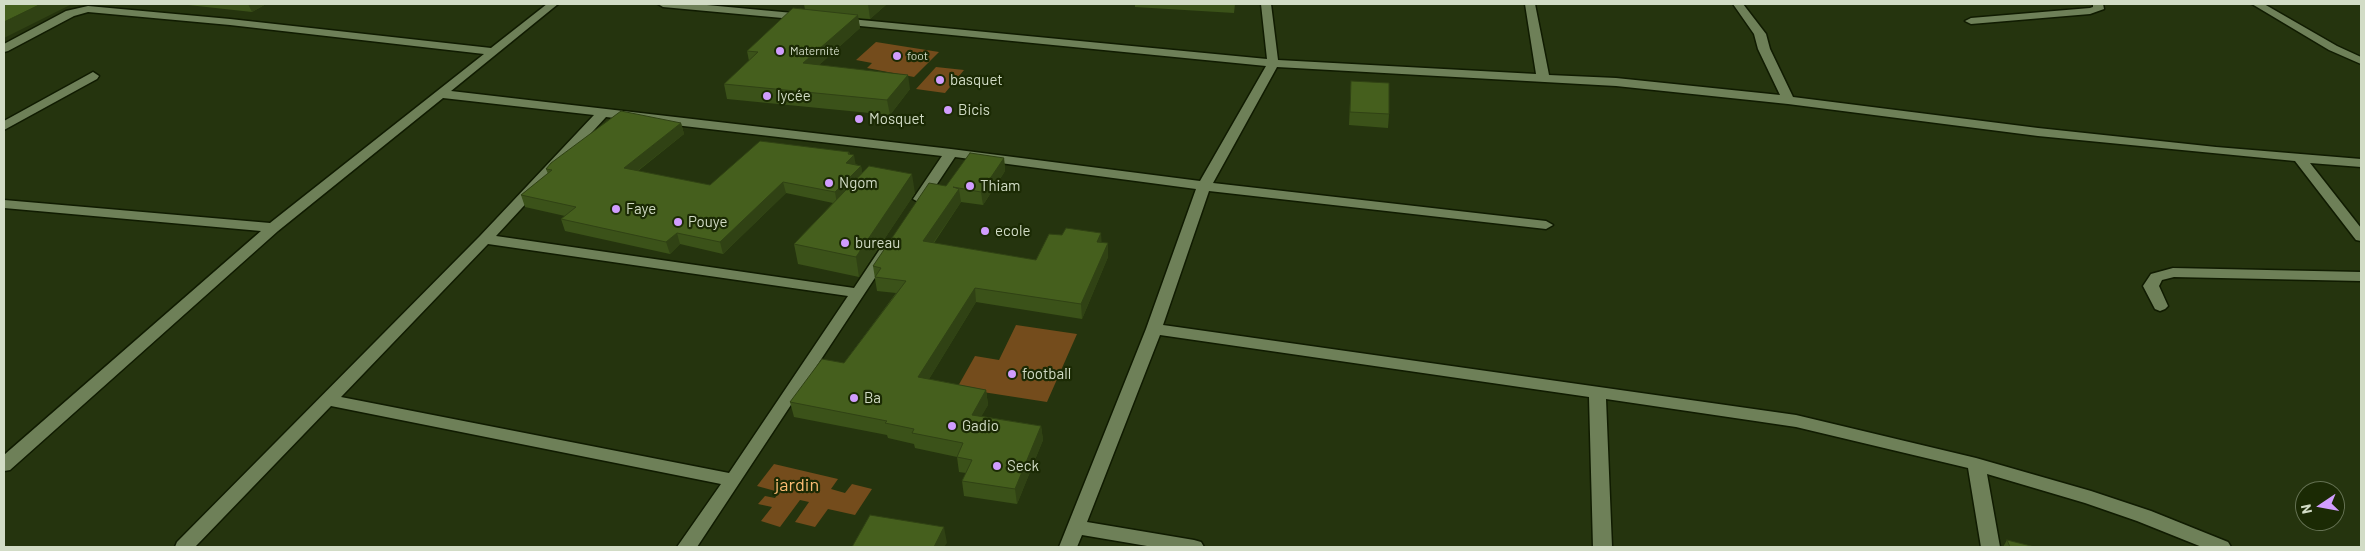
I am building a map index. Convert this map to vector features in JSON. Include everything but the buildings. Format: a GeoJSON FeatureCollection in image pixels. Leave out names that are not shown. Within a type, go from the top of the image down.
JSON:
{"type":"FeatureCollection","features":[{"type":"Feature","properties":{"kind":"street"},"geometry":{"type":"LineString","coordinates":[[4,465],[273,228],[553,4]]}},
{"type":"Feature","properties":{"kind":"street"},"geometry":{"type":"LineString","coordinates":[[670,4],[1273,63],[1616,82],[1788,100],[2048,133],[2361,163]]}},
{"type":"Feature","properties":{"kind":"street"},"geometry":{"type":"LineString","coordinates":[[1068,547],[1154,329],[1204,186],[1273,63],[1266,4]]}},
{"type":"Feature","properties":{"kind":"street"},"geometry":{"type":"LineString","coordinates":[[1530,4],[1543,78]]}},
{"type":"Feature","properties":{"kind":"street"},"geometry":{"type":"LineString","coordinates":[[1738,4],[1760,34],[1764,49],[1788,100]]}},
{"type":"Feature","properties":{"kind":"street"},"geometry":{"type":"LineString","coordinates":[[1971,21],[2090,11],[2099,8],[2098,4]]}},
{"type":"Feature","properties":{"kind":"street"},"geometry":{"type":"LineString","coordinates":[[2257,4],[2333,48],[2361,61]]}},
{"type":"Feature","properties":{"kind":"street"},"geometry":{"type":"LineString","coordinates":[[4,49],[70,13],[88,9],[230,22],[492,51]]}},
{"type":"Feature","properties":{"kind":"street"},"geometry":{"type":"LineString","coordinates":[[4,126],[93,76]]}},
{"type":"Feature","properties":{"kind":"street"},"geometry":{"type":"LineString","coordinates":[[441,94],[951,153],[1204,186],[1546,225]]}},
{"type":"Feature","properties":{"kind":"street"},"geometry":{"type":"LineString","coordinates":[[184,547],[485,239],[604,112]]}},
{"type":"Feature","properties":{"kind":"street"},"geometry":{"type":"LineString","coordinates":[[912,211],[951,153]]}},
{"type":"Feature","properties":{"kind":"street"},"geometry":{"type":"LineString","coordinates":[[2299,158],[2361,237]]}},
{"type":"Feature","properties":{"kind":"street"},"geometry":{"type":"LineString","coordinates":[[4,204],[273,228]]}},
{"type":"Feature","properties":{"kind":"street"},"geometry":{"type":"LineString","coordinates":[[687,547],[734,480],[896,236]]}},
{"type":"Feature","properties":{"kind":"street"},"geometry":{"type":"LineString","coordinates":[[485,239],[858,294]]}},
{"type":"Feature","properties":{"kind":"street"},"geometry":{"type":"LineString","coordinates":[[2160,306],[2151,286],[2156,277],[2172,272],[2361,277]]}},
{"type":"Feature","properties":{"kind":"street"},"geometry":{"type":"LineString","coordinates":[[1154,329],[1597,394],[1796,421],[1976,464],[2144,516],[2221,547]]}},
{"type":"Feature","properties":{"kind":"street"},"geometry":{"type":"LineString","coordinates":[[1597,394],[1602,547]]}},
{"type":"Feature","properties":{"kind":"street"},"geometry":{"type":"LineString","coordinates":[[328,400],[734,480]]}},
{"type":"Feature","properties":{"kind":"street"},"geometry":{"type":"LineString","coordinates":[[1976,464],[1990,547]]}},
{"type":"Feature","properties":{"kind":"street"},"geometry":{"type":"LineString","coordinates":[[1076,527],[1194,547]]}},
{"type":"Feature","properties":{"kind":"green space","name":"foot"},"geometry":{"type":"Polygon","coordinates":[[[876,42],[939,52],[914,77],[867,68],[872,63],[856,60],[876,42]]]}},
{"type":"Feature","properties":{"kind":"green space","name":"basquet"},"geometry":{"type":"Polygon","coordinates":[[[936,67],[964,70],[945,93],[916,89],[936,67]]]}},
{"type":"Feature","properties":{"kind":"green space","name":"football"},"geometry":{"type":"Polygon","coordinates":[[[1016,325],[1077,334],[1047,402],[957,388],[975,356],[999,360],[1016,325]]]}},
{"type":"Feature","properties":{"kind":"green space","name":"jardin"},"geometry":{"type":"Polygon","coordinates":[[[774,464],[838,479],[831,489],[845,493],[852,484],[872,489],[855,515],[828,509],[815,527],[795,522],[809,502],[800,500],[780,527],[761,521],[772,507],[758,504],[765,496],[775,498],[779,492],[757,486],[774,464]]]}},
{"type":"Feature","properties":{"kind":"place","name":"Maternité"},"geometry":{"type":"Point","coordinates":[780,51]}},
{"type":"Feature","properties":{"kind":"place","name":"foot"},"geometry":{"type":"Point","coordinates":[897,56]}},
{"type":"Feature","properties":{"kind":"place","name":"basquet"},"geometry":{"type":"Point","coordinates":[940,80]}},
{"type":"Feature","properties":{"kind":"place","name":"lycée"},"geometry":{"type":"Point","coordinates":[767,96]}},
{"type":"Feature","properties":{"kind":"place","name":"Bicis"},"geometry":{"type":"Point","coordinates":[948,110]}},
{"type":"Feature","properties":{"kind":"place","name":"Mosquet"},"geometry":{"type":"Point","coordinates":[859,119]}},
{"type":"Feature","properties":{"kind":"place","name":"Ngom"},"geometry":{"type":"Point","coordinates":[829,183]}},
{"type":"Feature","properties":{"kind":"place","name":"Thiam"},"geometry":{"type":"Point","coordinates":[970,186]}},
{"type":"Feature","properties":{"kind":"place","name":"Faye"},"geometry":{"type":"Point","coordinates":[616,209]}},
{"type":"Feature","properties":{"kind":"place","name":"Pouye"},"geometry":{"type":"Point","coordinates":[678,222]}},
{"type":"Feature","properties":{"kind":"place","name":"ecole"},"geometry":{"type":"Point","coordinates":[985,231]}},
{"type":"Feature","properties":{"kind":"place","name":"bureau"},"geometry":{"type":"Point","coordinates":[845,243]}},
{"type":"Feature","properties":{"kind":"place","name":"football"},"geometry":{"type":"Point","coordinates":[1012,374]}},
{"type":"Feature","properties":{"kind":"place","name":"Ba"},"geometry":{"type":"Point","coordinates":[854,398]}},
{"type":"Feature","properties":{"kind":"place","name":"Gadio"},"geometry":{"type":"Point","coordinates":[952,426]}},
{"type":"Feature","properties":{"kind":"place","name":"Seck"},"geometry":{"type":"Point","coordinates":[997,466]}}]}
